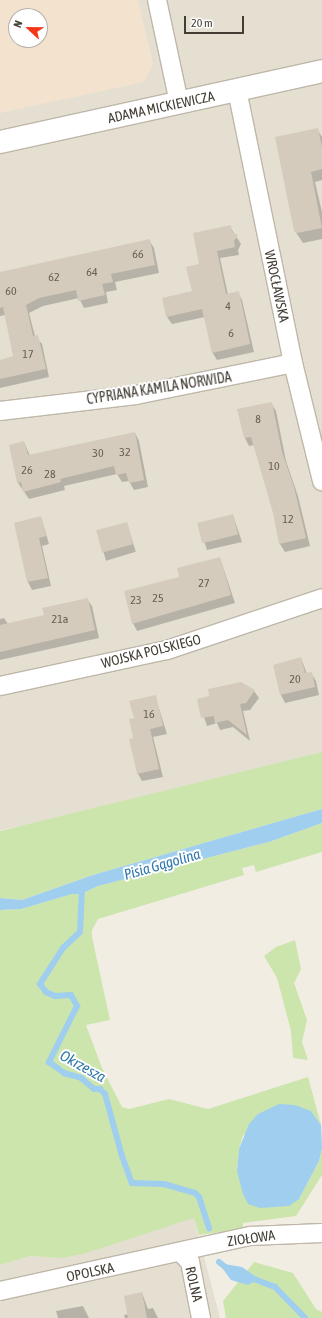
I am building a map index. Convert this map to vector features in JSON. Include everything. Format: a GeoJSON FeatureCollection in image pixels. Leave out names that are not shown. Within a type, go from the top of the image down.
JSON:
{"type":"FeatureCollection","features":[{"type":"Feature","properties":{"kind":"street"},"geometry":{"type":"LineString","coordinates":[[157,0],[179,103]]}},
{"type":"Feature","properties":{"kind":"street","name":"ADAMA MICKIEWICZA"},"geometry":{"type":"LineString","coordinates":[[0,142],[322,71]]}},
{"type":"Feature","properties":{"kind":"street","name":"WROCŁAWSKA"},"geometry":{"type":"LineString","coordinates":[[237,90],[293,363],[322,481]]}},
{"type":"Feature","properties":{"kind":"street","name":"CYPRIANA KAMILA NORWIDA"},"geometry":{"type":"LineString","coordinates":[[0,411],[136,395],[293,363]]}},
{"type":"Feature","properties":{"kind":"street","name":"WOJSKA POLSKIEGO"},"geometry":{"type":"LineString","coordinates":[[0,686],[168,650],[322,598]]}},
{"type":"Feature","properties":{"kind":"street","name":"ZIOŁOWA"},"geometry":{"type":"LineString","coordinates":[[180,1253],[201,1246],[251,1236],[322,1233]]}},
{"type":"Feature","properties":{"kind":"street","name":"OPOLSKA"},"geometry":{"type":"LineString","coordinates":[[0,1291],[180,1253]]}},
{"type":"Feature","properties":{"kind":"street","name":"ROLNA"},"geometry":{"type":"LineString","coordinates":[[180,1253],[190,1262],[202,1318]]}},
{"type":"Feature","properties":{"kind":"shaded area"},"geometry":{"type":"Polygon","coordinates":[[[0,0],[322,0],[322,758],[137,803],[0,830],[0,0]]]}},
{"type":"Feature","properties":{"kind":"shaded area"},"geometry":{"type":"Polygon","coordinates":[[[0,0],[138,0],[153,64],[144,82],[0,113],[0,0]]]}},
{"type":"Feature","properties":{"kind":"shaded area"},"geometry":{"type":"Polygon","coordinates":[[[194,1218],[220,1318],[0,1318],[0,1265],[30,1256],[60,1258],[194,1218]]]}},
{"type":"Feature","properties":{"kind":"green space"},"geometry":{"type":"Polygon","coordinates":[[[322,752],[322,809],[93,875],[22,900],[0,898],[0,831],[322,752]]]}},
{"type":"Feature","properties":{"kind":"green space"},"geometry":{"type":"Polygon","coordinates":[[[322,823],[322,852],[256,872],[254,865],[242,868],[244,875],[98,919],[92,930],[92,937],[110,1020],[86,1025],[102,1068],[122,1107],[129,1109],[169,1099],[208,1109],[308,1077],[321,1125],[311,1111],[243,1135],[239,1149],[237,1171],[299,1199],[319,1161],[322,1148],[322,1175],[296,1216],[243,1223],[243,1229],[199,1235],[194,1218],[83,1254],[60,1258],[30,1256],[0,1265],[0,910],[21,909],[72,894],[81,894],[98,886],[269,842],[322,823]]]}},
{"type":"Feature","properties":{"kind":"green space"},"geometry":{"type":"Polygon","coordinates":[[[295,940],[301,969],[294,983],[307,1020],[302,1042],[308,1060],[293,1058],[291,1031],[277,978],[264,956],[276,947],[295,940]]]}},
{"type":"Feature","properties":{"kind":"green space"},"geometry":{"type":"Polygon","coordinates":[[[254,1262],[293,1273],[316,1309],[322,1312],[322,1318],[226,1318],[223,1301],[254,1262]]]}},
{"type":"Feature","properties":{"kind":"water","name":"Pisia Gągolina"},"geometry":{"type":"Polygon","coordinates":[[[322,809],[322,823],[269,842],[98,886],[81,894],[72,894],[21,909],[0,910],[0,898],[22,900],[93,875],[322,809]]]}},
{"type":"Feature","properties":{"kind":"water"},"geometry":{"type":"Polygon","coordinates":[[[279,1104],[295,1105],[311,1111],[321,1125],[322,1148],[319,1161],[299,1199],[289,1206],[260,1208],[248,1204],[243,1194],[237,1171],[239,1149],[249,1124],[258,1114],[279,1104]]]}},
{"type":"Feature","properties":{"kind":"water"},"geometry":{"type":"Polygon","coordinates":[[[224,1264],[242,1267],[255,1276],[255,1281],[248,1285],[231,1280],[223,1269],[224,1264]]]}},
{"type":"Feature","properties":{"kind":"building"},"geometry":{"type":"Polygon","coordinates":[[[318,128],[322,147],[322,169],[311,172],[322,228],[297,233],[294,231],[275,137],[318,128]]]}},
{"type":"Feature","properties":{"kind":"building"},"geometry":{"type":"Polygon","coordinates":[[[231,225],[232,232],[238,235],[234,241],[235,247],[217,251],[226,294],[239,291],[250,344],[212,353],[202,309],[166,317],[162,298],[192,291],[186,267],[199,264],[193,233],[231,225]]]}},
{"type":"Feature","properties":{"kind":"building"},"geometry":{"type":"Polygon","coordinates":[[[150,239],[155,265],[111,274],[113,282],[102,284],[105,295],[78,301],[76,290],[39,298],[26,305],[33,336],[38,335],[46,369],[0,379],[0,360],[13,356],[3,307],[0,308],[0,272],[150,239]]]}},
{"type":"Feature","properties":{"kind":"building"},"geometry":{"type":"Polygon","coordinates":[[[272,402],[282,452],[294,487],[306,538],[279,544],[273,513],[251,437],[244,438],[237,409],[272,402]]]}},
{"type":"Feature","properties":{"kind":"building"},"geometry":{"type":"Polygon","coordinates":[[[135,432],[144,480],[129,483],[126,473],[116,475],[114,466],[60,479],[61,482],[23,492],[21,482],[17,483],[9,445],[24,441],[28,455],[135,432]]]}},
{"type":"Feature","properties":{"kind":"building"},"geometry":{"type":"Polygon","coordinates":[[[233,514],[238,534],[202,543],[197,523],[233,514]]]}},
{"type":"Feature","properties":{"kind":"building"},"geometry":{"type":"Polygon","coordinates":[[[41,516],[46,536],[39,538],[48,578],[27,582],[14,523],[41,516]]]}},
{"type":"Feature","properties":{"kind":"building"},"geometry":{"type":"Polygon","coordinates":[[[127,522],[133,544],[102,552],[96,530],[127,522]]]}},
{"type":"Feature","properties":{"kind":"building"},"geometry":{"type":"Polygon","coordinates":[[[220,557],[231,595],[132,624],[124,591],[179,577],[177,568],[220,557]]]}},
{"type":"Feature","properties":{"kind":"building"},"geometry":{"type":"Polygon","coordinates":[[[88,598],[95,630],[0,652],[0,625],[44,615],[42,608],[88,598]]]}},
{"type":"Feature","properties":{"kind":"building"},"geometry":{"type":"Polygon","coordinates":[[[301,657],[305,673],[312,672],[315,687],[280,695],[273,665],[301,657]]]}},
{"type":"Feature","properties":{"kind":"building"},"geometry":{"type":"Polygon","coordinates":[[[241,682],[255,690],[246,703],[240,704],[247,735],[228,720],[215,723],[214,716],[201,718],[197,699],[209,696],[208,689],[241,682]]]}},
{"type":"Feature","properties":{"kind":"building"},"geometry":{"type":"Polygon","coordinates":[[[156,695],[163,726],[150,729],[159,769],[137,774],[129,739],[133,738],[129,719],[134,718],[129,701],[156,695]]]}},
{"type":"Feature","properties":{"kind":"building"},"geometry":{"type":"Polygon","coordinates":[[[142,1292],[147,1318],[128,1318],[124,1296],[142,1292]]]}},
{"type":"Feature","properties":{"kind":"waterway","name":"Okrzesza"},"geometry":{"type":"LineString","coordinates":[[82,888],[80,932],[63,948],[40,984],[46,992],[55,996],[71,995],[77,1006],[49,1062],[64,1073],[81,1078],[94,1089],[100,1089],[105,1094],[122,1156],[132,1183],[164,1184],[195,1193],[199,1197],[209,1228]]}},
{"type":"Feature","properties":{"kind":"waterway","name":"Okrzesza"},"geometry":{"type":"LineString","coordinates":[[219,1262],[229,1270]]}},
{"type":"Feature","properties":{"kind":"waterway","name":"Okrzesza"},"geometry":{"type":"LineString","coordinates":[[249,1277],[275,1287],[305,1318]]}}]}
